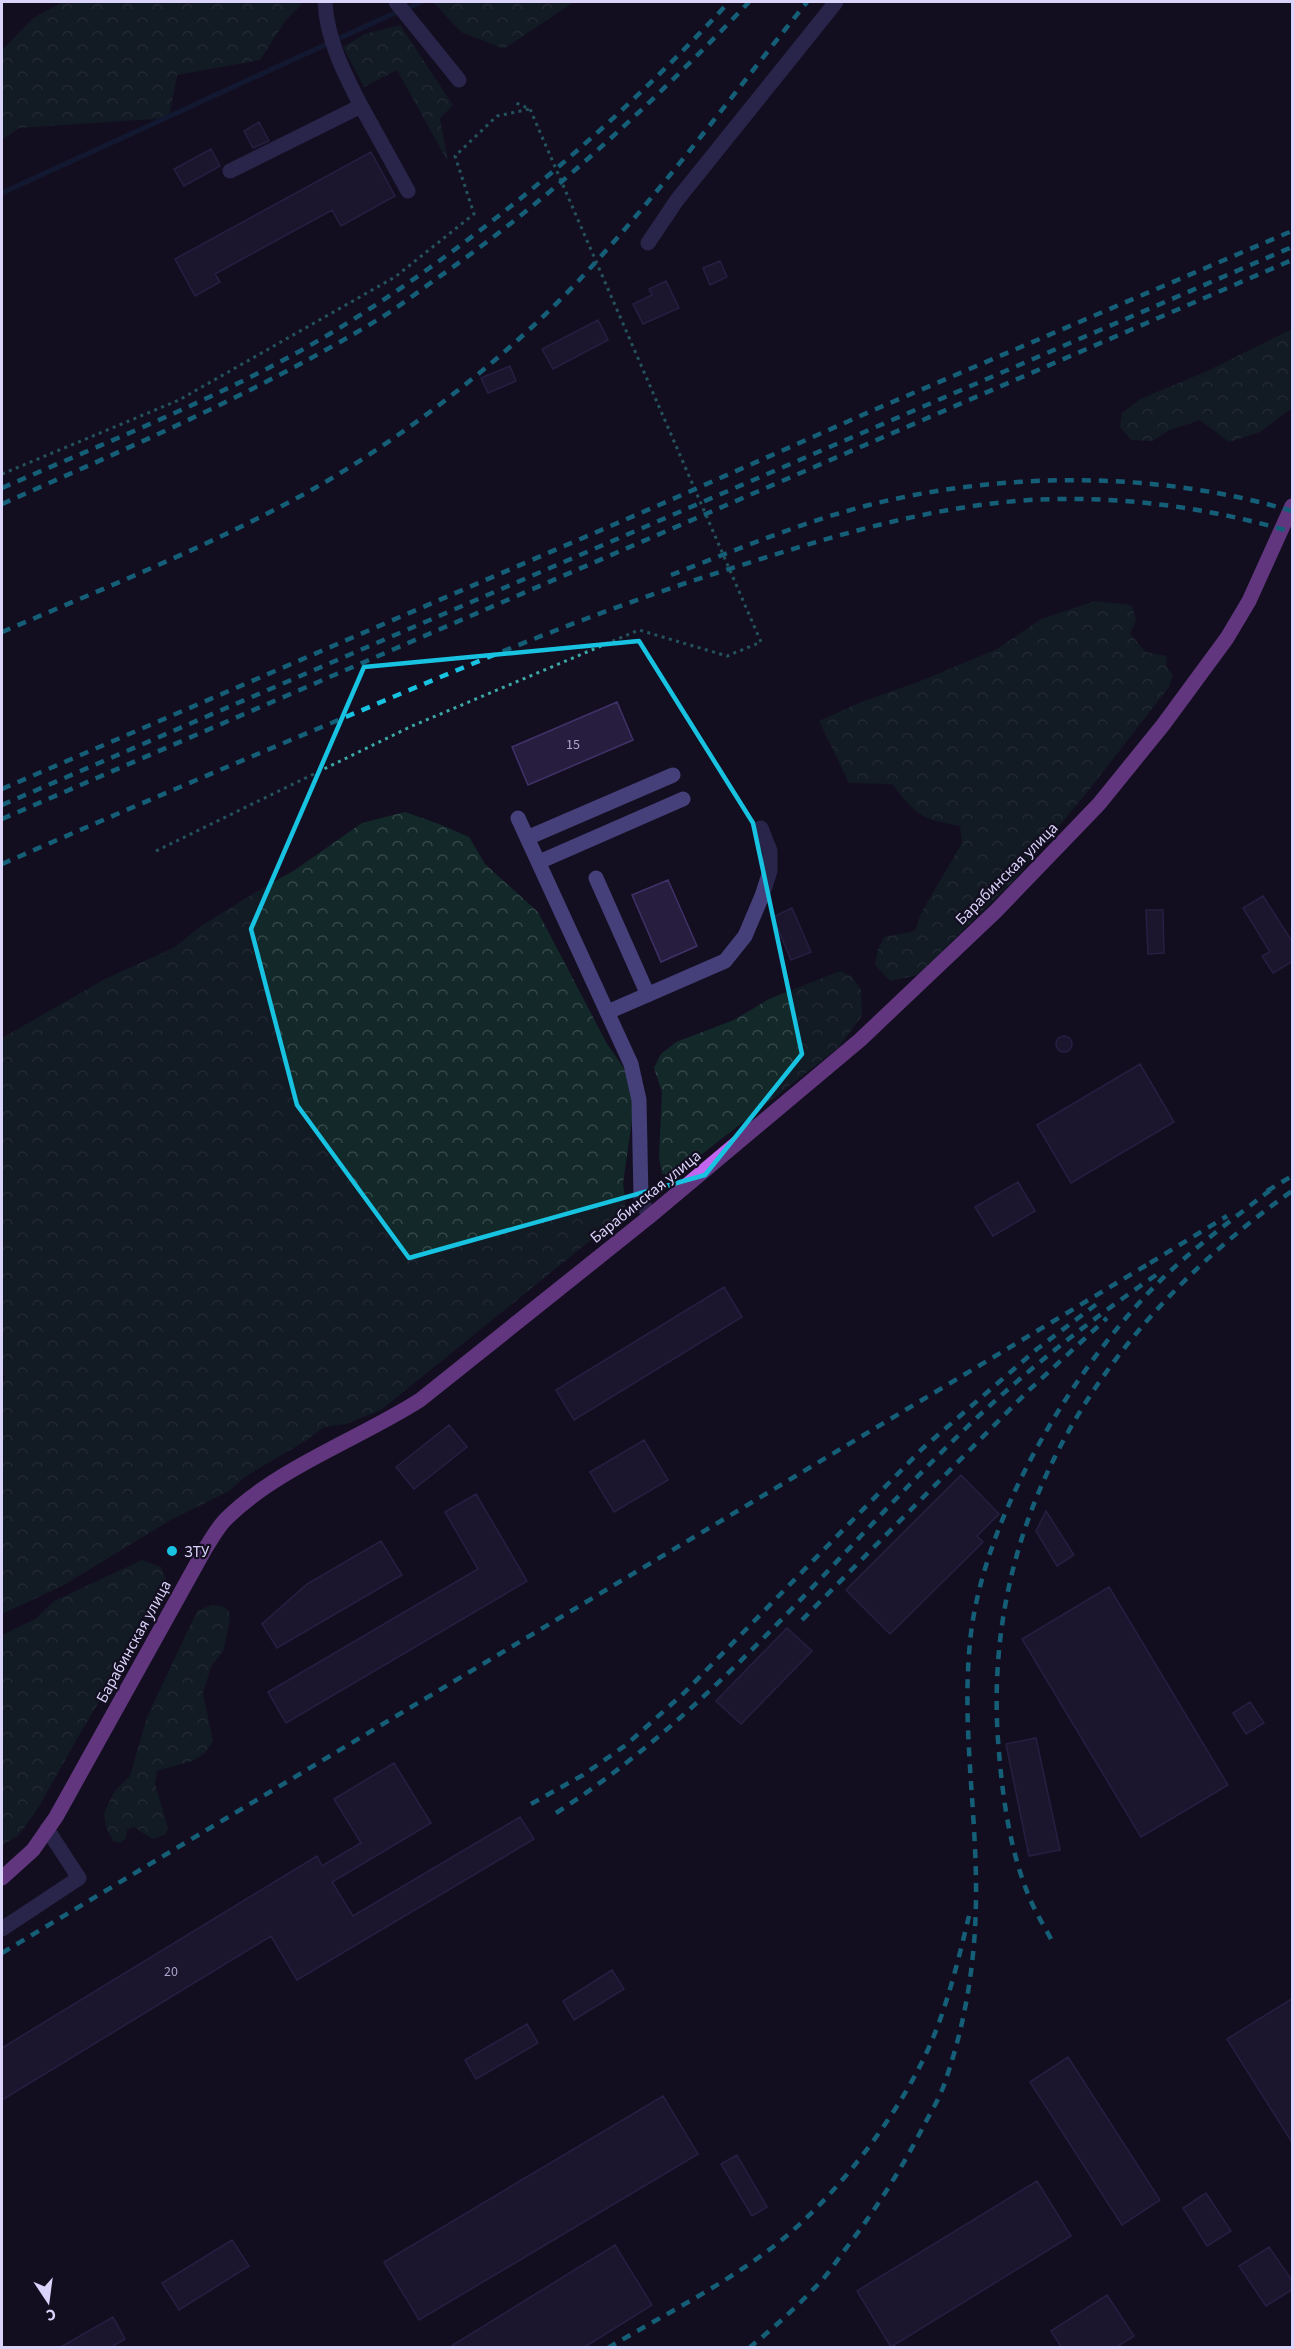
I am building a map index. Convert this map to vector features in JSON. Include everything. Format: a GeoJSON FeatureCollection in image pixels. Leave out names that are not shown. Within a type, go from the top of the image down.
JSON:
{"type":"FeatureCollection","features":[{"type":"Feature","properties":{"kind":"main road","name":"Барабинская улица"},"geometry":{"type":"LineString","coordinates":[[2,1878],[33,1850],[47,1829],[205,1549],[225,1520],[259,1492],[309,1462],[387,1422],[420,1400],[649,1217],[860,1040],[996,911],[1099,804],[1163,725],[1227,638],[1249,601],[1293,506]]}},
{"type":"Feature","properties":{"kind":"street"},"geometry":{"type":"LineString","coordinates":[[325,2],[329,33],[343,70],[408,191]]}},
{"type":"Feature","properties":{"kind":"street"},"geometry":{"type":"LineString","coordinates":[[396,2],[459,80]]}},
{"type":"Feature","properties":{"kind":"street"},"geometry":{"type":"LineString","coordinates":[[648,243],[677,200],[836,2]]}},
{"type":"Feature","properties":{"kind":"street"},"geometry":{"type":"LineString","coordinates":[[230,171],[362,106]]}},
{"type":"Feature","properties":{"kind":"street"},"geometry":{"type":"LineString","coordinates":[[528,838],[673,775]]}},
{"type":"Feature","properties":{"kind":"street"},"geometry":{"type":"LineString","coordinates":[[539,862],[683,799]]}},
{"type":"Feature","properties":{"kind":"street"},"geometry":{"type":"LineString","coordinates":[[518,818],[631,1064],[639,1100],[641,1198],[649,1217]]}},
{"type":"Feature","properties":{"kind":"street"},"geometry":{"type":"LineString","coordinates":[[608,1012],[725,961],[745,936],[770,871],[770,851],[761,828]]}},
{"type":"Feature","properties":{"kind":"street"},"geometry":{"type":"LineString","coordinates":[[596,878],[648,995]]}},
{"type":"Feature","properties":{"kind":"street"},"geometry":{"type":"LineString","coordinates":[[2,1929],[79,1878],[47,1829]]}},
{"type":"Feature","properties":{"kind":"path"},"geometry":{"type":"LineString","coordinates":[[156,851],[412,726],[639,630],[727,656],[761,642],[530,109],[514,102]]}},
{"type":"Feature","properties":{"kind":"path"},"geometry":{"type":"LineString","coordinates":[[2,474],[179,400],[395,277],[474,214],[455,156],[497,116],[530,109]]}},
{"type":"Feature","properties":{"kind":"highlighted area"},"geometry":{"type":"Polygon","coordinates":[[[639,641],[753,823],[802,1054],[705,1175],[409,1258],[297,1105],[251,929],[364,667],[639,641]]]}},
{"type":"Feature","properties":{"kind":"green space"},"geometry":{"type":"Polygon","coordinates":[[[63,2],[301,2],[301,5],[285,21],[260,60],[177,75],[169,118],[19,128],[2,140],[2,50],[33,18],[63,2]]]}},
{"type":"Feature","properties":{"kind":"green space"},"geometry":{"type":"Polygon","coordinates":[[[433,2],[574,2],[504,49],[461,32],[433,2]]]}},
{"type":"Feature","properties":{"kind":"green space"},"geometry":{"type":"Polygon","coordinates":[[[400,25],[453,105],[440,118],[448,162],[397,70],[364,87],[343,47],[365,34],[400,25]]]}},
{"type":"Feature","properties":{"kind":"green space"},"geometry":{"type":"Polygon","coordinates":[[[1292,329],[1292,408],[1260,432],[1229,442],[1200,420],[1170,430],[1152,441],[1131,440],[1120,427],[1122,413],[1140,399],[1205,372],[1292,329]]]}},
{"type":"Feature","properties":{"kind":"green space"},"geometry":{"type":"Polygon","coordinates":[[[1095,601],[1132,605],[1136,620],[1130,634],[1146,652],[1167,656],[1166,666],[1173,675],[1169,687],[1088,791],[1015,879],[918,975],[890,981],[875,965],[878,949],[884,937],[915,931],[921,913],[962,843],[960,826],[935,821],[920,814],[892,784],[849,783],[819,721],[861,702],[918,682],[997,649],[1041,619],[1095,601]]]}},
{"type":"Feature","properties":{"kind":"green space"},"geometry":{"type":"Polygon","coordinates":[[[405,812],[469,837],[485,864],[538,912],[607,1044],[624,1068],[633,1095],[633,1113],[623,1183],[626,1206],[596,1236],[381,1410],[346,1424],[324,1427],[307,1440],[246,1476],[229,1491],[169,1521],[64,1585],[2,1614],[2,1384],[5,1376],[2,1374],[2,1038],[105,979],[175,947],[201,926],[295,870],[362,823],[405,812]]]}},
{"type":"Feature","properties":{"kind":"green space"},"geometry":{"type":"Polygon","coordinates":[[[840,971],[851,976],[861,989],[862,1016],[838,1048],[688,1165],[670,1175],[662,1174],[659,1156],[662,1092],[654,1068],[661,1054],[676,1042],[734,1020],[769,999],[840,971]]]}},
{"type":"Feature","properties":{"kind":"green space"},"geometry":{"type":"Polygon","coordinates":[[[142,1560],[161,1567],[169,1587],[82,1730],[38,1808],[19,1835],[2,1845],[2,1635],[35,1619],[54,1601],[142,1560]]]}},
{"type":"Feature","properties":{"kind":"green space"},"geometry":{"type":"Polygon","coordinates":[[[212,1605],[222,1606],[229,1611],[230,1619],[224,1649],[211,1667],[203,1693],[213,1741],[204,1754],[192,1761],[157,1771],[155,1784],[168,1828],[165,1835],[152,1839],[134,1827],[127,1830],[126,1838],[120,1843],[113,1841],[106,1827],[104,1813],[114,1792],[130,1776],[147,1717],[197,1611],[212,1605]]]}},
{"type":"Feature","properties":{"kind":"building"},"geometry":{"type":"Polygon","coordinates":[[[259,122],[269,141],[253,148],[244,131],[259,122]]]}},
{"type":"Feature","properties":{"kind":"building"},"geometry":{"type":"Polygon","coordinates":[[[211,149],[220,166],[184,186],[174,169],[211,149]]]}},
{"type":"Feature","properties":{"kind":"building"},"geometry":{"type":"Polygon","coordinates":[[[371,152],[395,196],[341,226],[332,210],[215,274],[220,282],[195,296],[175,259],[371,152]]]}},
{"type":"Feature","properties":{"kind":"building"},"geometry":{"type":"Polygon","coordinates":[[[720,261],[727,277],[710,285],[703,268],[720,261]]]}},
{"type":"Feature","properties":{"kind":"building"},"geometry":{"type":"Polygon","coordinates":[[[666,281],[679,308],[643,324],[633,304],[652,295],[649,289],[666,281]]]}},
{"type":"Feature","properties":{"kind":"building"},"geometry":{"type":"Polygon","coordinates":[[[598,320],[608,340],[553,369],[542,349],[598,320]]]}},
{"type":"Feature","properties":{"kind":"building"},"geometry":{"type":"Polygon","coordinates":[[[510,366],[516,381],[488,393],[481,378],[510,366]]]}},
{"type":"Feature","properties":{"kind":"building"},"geometry":{"type":"Polygon","coordinates":[[[617,702],[633,740],[528,785],[512,747],[617,702]]]}},
{"type":"Feature","properties":{"kind":"building"},"geometry":{"type":"Polygon","coordinates":[[[668,880],[697,946],[661,962],[632,895],[668,880]]]}},
{"type":"Feature","properties":{"kind":"building"},"geometry":{"type":"Polygon","coordinates":[[[1263,896],[1293,943],[1293,961],[1273,973],[1262,956],[1270,952],[1243,908],[1263,896]]]}},
{"type":"Feature","properties":{"kind":"building"},"geometry":{"type":"Polygon","coordinates":[[[792,908],[811,952],[791,960],[773,917],[792,908]]]}},
{"type":"Feature","properties":{"kind":"building"},"geometry":{"type":"Polygon","coordinates":[[[1146,910],[1163,910],[1164,953],[1148,954],[1146,910]]]}},
{"type":"Feature","properties":{"kind":"building"},"geometry":{"type":"Polygon","coordinates":[[[1061,1036],[1067,1036],[1072,1044],[1070,1050],[1061,1052],[1056,1047],[1056,1041],[1061,1036]]]}},
{"type":"Feature","properties":{"kind":"building"},"geometry":{"type":"Polygon","coordinates":[[[1140,1064],[1174,1122],[1071,1183],[1037,1125],[1140,1064]]]}},
{"type":"Feature","properties":{"kind":"building"},"geometry":{"type":"Polygon","coordinates":[[[1018,1182],[1035,1211],[993,1236],[975,1207],[1018,1182]]]}},
{"type":"Feature","properties":{"kind":"building"},"geometry":{"type":"Polygon","coordinates":[[[724,1287],[742,1317],[574,1420],[556,1390],[724,1287]]]}},
{"type":"Feature","properties":{"kind":"building"},"geometry":{"type":"Polygon","coordinates":[[[449,1425],[467,1447],[414,1489],[396,1467],[449,1425]]]}},
{"type":"Feature","properties":{"kind":"building"},"geometry":{"type":"Polygon","coordinates":[[[644,1440],[668,1480],[614,1512],[590,1472],[644,1440]]]}},
{"type":"Feature","properties":{"kind":"building"},"geometry":{"type":"Polygon","coordinates":[[[961,1475],[999,1514],[977,1536],[983,1542],[890,1634],[846,1590],[961,1475]]]}},
{"type":"Feature","properties":{"kind":"building"},"geometry":{"type":"Polygon","coordinates":[[[476,1494],[527,1581],[286,1723],[268,1692],[478,1569],[445,1512],[476,1494]]]}},
{"type":"Feature","properties":{"kind":"building"},"geometry":{"type":"Polygon","coordinates":[[[1046,1511],[1074,1555],[1057,1566],[1036,1531],[1046,1511]]]}},
{"type":"Feature","properties":{"kind":"building"},"geometry":{"type":"Polygon","coordinates":[[[381,1541],[402,1575],[277,1648],[262,1624],[307,1584],[381,1541]]]}},
{"type":"Feature","properties":{"kind":"building"},"geometry":{"type":"Polygon","coordinates":[[[1109,1587],[1228,1785],[1141,1837],[1022,1639],[1109,1587]]]}},
{"type":"Feature","properties":{"kind":"building"},"geometry":{"type":"Polygon","coordinates":[[[787,1628],[812,1651],[741,1724],[716,1701],[787,1628]]]}},
{"type":"Feature","properties":{"kind":"building"},"geometry":{"type":"Polygon","coordinates":[[[1250,1702],[1264,1723],[1246,1734],[1233,1713],[1250,1702]]]}},
{"type":"Feature","properties":{"kind":"building"},"geometry":{"type":"Polygon","coordinates":[[[1036,1738],[1060,1850],[1029,1856],[1006,1744],[1036,1738]]]}},
{"type":"Feature","properties":{"kind":"building"},"geometry":{"type":"Polygon","coordinates":[[[394,1763],[431,1823],[332,1882],[353,1916],[520,1817],[534,1839],[297,1980],[271,1936],[2,2100],[2,2048],[317,1856],[322,1866],[361,1843],[334,1799],[394,1763]]]}},
{"type":"Feature","properties":{"kind":"building"},"geometry":{"type":"Polygon","coordinates":[[[612,1970],[624,1989],[574,2020],[563,2001],[612,1970]]]}},
{"type":"Feature","properties":{"kind":"building"},"geometry":{"type":"Polygon","coordinates":[[[1293,1998],[1293,2144],[1227,2039],[1293,1998]]]}},
{"type":"Feature","properties":{"kind":"building"},"geometry":{"type":"Polygon","coordinates":[[[527,2024],[538,2043],[476,2079],[465,2060],[527,2024]]]}},
{"type":"Feature","properties":{"kind":"building"},"geometry":{"type":"Polygon","coordinates":[[[1068,2057],[1160,2200],[1122,2225],[1030,2082],[1068,2057]]]}},
{"type":"Feature","properties":{"kind":"building"},"geometry":{"type":"Polygon","coordinates":[[[663,2096],[698,2154],[419,2320],[384,2262],[663,2096]]]}},
{"type":"Feature","properties":{"kind":"building"},"geometry":{"type":"Polygon","coordinates":[[[737,2155],[767,2207],[752,2216],[721,2164],[737,2155]]]}},
{"type":"Feature","properties":{"kind":"building"},"geometry":{"type":"Polygon","coordinates":[[[1037,2181],[1071,2236],[891,2347],[857,2291],[1037,2181]]]}},
{"type":"Feature","properties":{"kind":"building"},"geometry":{"type":"Polygon","coordinates":[[[1206,2193],[1231,2231],[1207,2246],[1183,2208],[1206,2193]]]}},
{"type":"Feature","properties":{"kind":"building"},"geometry":{"type":"Polygon","coordinates":[[[232,2240],[249,2266],[179,2310],[162,2283],[232,2240]]]}},
{"type":"Feature","properties":{"kind":"building"},"geometry":{"type":"Polygon","coordinates":[[[615,2245],[652,2305],[583,2348],[448,2348],[615,2245]]]}},
{"type":"Feature","properties":{"kind":"building"},"geometry":{"type":"Polygon","coordinates":[[[1269,2247],[1293,2282],[1293,2289],[1266,2306],[1239,2266],[1269,2247]]]}},
{"type":"Feature","properties":{"kind":"building"},"geometry":{"type":"Polygon","coordinates":[[[1107,2295],[1134,2336],[1115,2348],[1062,2348],[1051,2331],[1107,2295]]]}},
{"type":"Feature","properties":{"kind":"building"},"geometry":{"type":"Polygon","coordinates":[[[113,2317],[125,2339],[110,2348],[59,2348],[113,2317]]]}},
{"type":"Feature","properties":{"kind":"waterway"},"geometry":{"type":"LineString","coordinates":[[2,193],[422,2]]}},
{"type":"Feature","properties":{"kind":"railway"},"geometry":{"type":"LineString","coordinates":[[2,488],[241,382],[314,343],[391,295],[468,239],[547,176],[659,75],[729,2]]}},
{"type":"Feature","properties":{"kind":"railway"},"geometry":{"type":"LineString","coordinates":[[2,504],[241,395],[334,346],[388,314],[487,242],[566,178],[642,110],[749,2]]}},
{"type":"Feature","properties":{"kind":"railway"},"geometry":{"type":"LineString","coordinates":[[2,632],[239,528],[315,488],[385,444],[456,392],[554,306],[612,244],[807,2]]}},
{"type":"Feature","properties":{"kind":"railway"},"geometry":{"type":"LineString","coordinates":[[2,789],[1292,231]]}},
{"type":"Feature","properties":{"kind":"railway"},"geometry":{"type":"LineString","coordinates":[[2,805],[1292,247]]}},
{"type":"Feature","properties":{"kind":"railway"},"geometry":{"type":"LineString","coordinates":[[2,819],[1292,260]]}},
{"type":"Feature","properties":{"kind":"railway"},"geometry":{"type":"LineString","coordinates":[[671,575],[769,537],[844,512],[920,494],[973,486],[1027,481],[1081,480],[1135,483],[1189,488],[1292,511]]}},
{"type":"Feature","properties":{"kind":"railway"},"geometry":{"type":"LineString","coordinates":[[2,864],[540,636],[677,586],[798,547],[874,526],[990,504],[1029,500],[1096,499],[1195,510],[1292,532]]}},
{"type":"Feature","properties":{"kind":"railway"},"geometry":{"type":"LineString","coordinates":[[1267,1191],[1292,1176]]}},
{"type":"Feature","properties":{"kind":"railway"},"geometry":{"type":"LineString","coordinates":[[749,2348],[788,2315],[823,2279],[868,2218],[897,2174],[936,2104],[954,2055],[970,1982],[975,1932],[975,1850],[967,1695],[971,1633],[980,1587],[994,1541],[1014,1493],[1037,1447],[1064,1402],[1123,1321],[1182,1261],[1273,1188]]}},
{"type":"Feature","properties":{"kind":"railway"},"geometry":{"type":"LineString","coordinates":[[1051,1939],[1030,1899],[1017,1861],[1004,1801],[998,1740],[999,1655],[1012,1575],[1036,1499],[1071,1427],[1115,1360],[1167,1299],[1226,1242],[1292,1191]]}},
{"type":"Feature","properties":{"kind":"railway"},"geometry":{"type":"LineString","coordinates":[[1150,1263],[1227,1216]]}},
{"type":"Feature","properties":{"kind":"railway"},"geometry":{"type":"LineString","coordinates":[[2,1953],[1155,1260]]}},
{"type":"Feature","properties":{"kind":"railway"},"geometry":{"type":"LineString","coordinates":[[556,1813],[614,1773],[720,1681],[770,1632],[915,1479],[1011,1387],[1083,1328],[1159,1273]]}},
{"type":"Feature","properties":{"kind":"railway"},"geometry":{"type":"LineString","coordinates":[[531,1804],[583,1775],[626,1745],[684,1693],[923,1448],[1037,1349],[1102,1300]]}},
{"type":"Feature","properties":{"kind":"railway"},"geometry":{"type":"LineString","coordinates":[[802,1620],[1028,1391],[1107,1318]]}},
{"type":"Feature","properties":{"kind":"railway"},"geometry":{"type":"LineString","coordinates":[[608,2348],[758,2258],[801,2223],[846,2176],[905,2094],[933,2038],[944,2008],[969,1916]]}},
{"type":"Feature","properties":{"kind":"place","name":"ЗТУ"},"geometry":{"type":"Point","coordinates":[172,1551]}}]}
